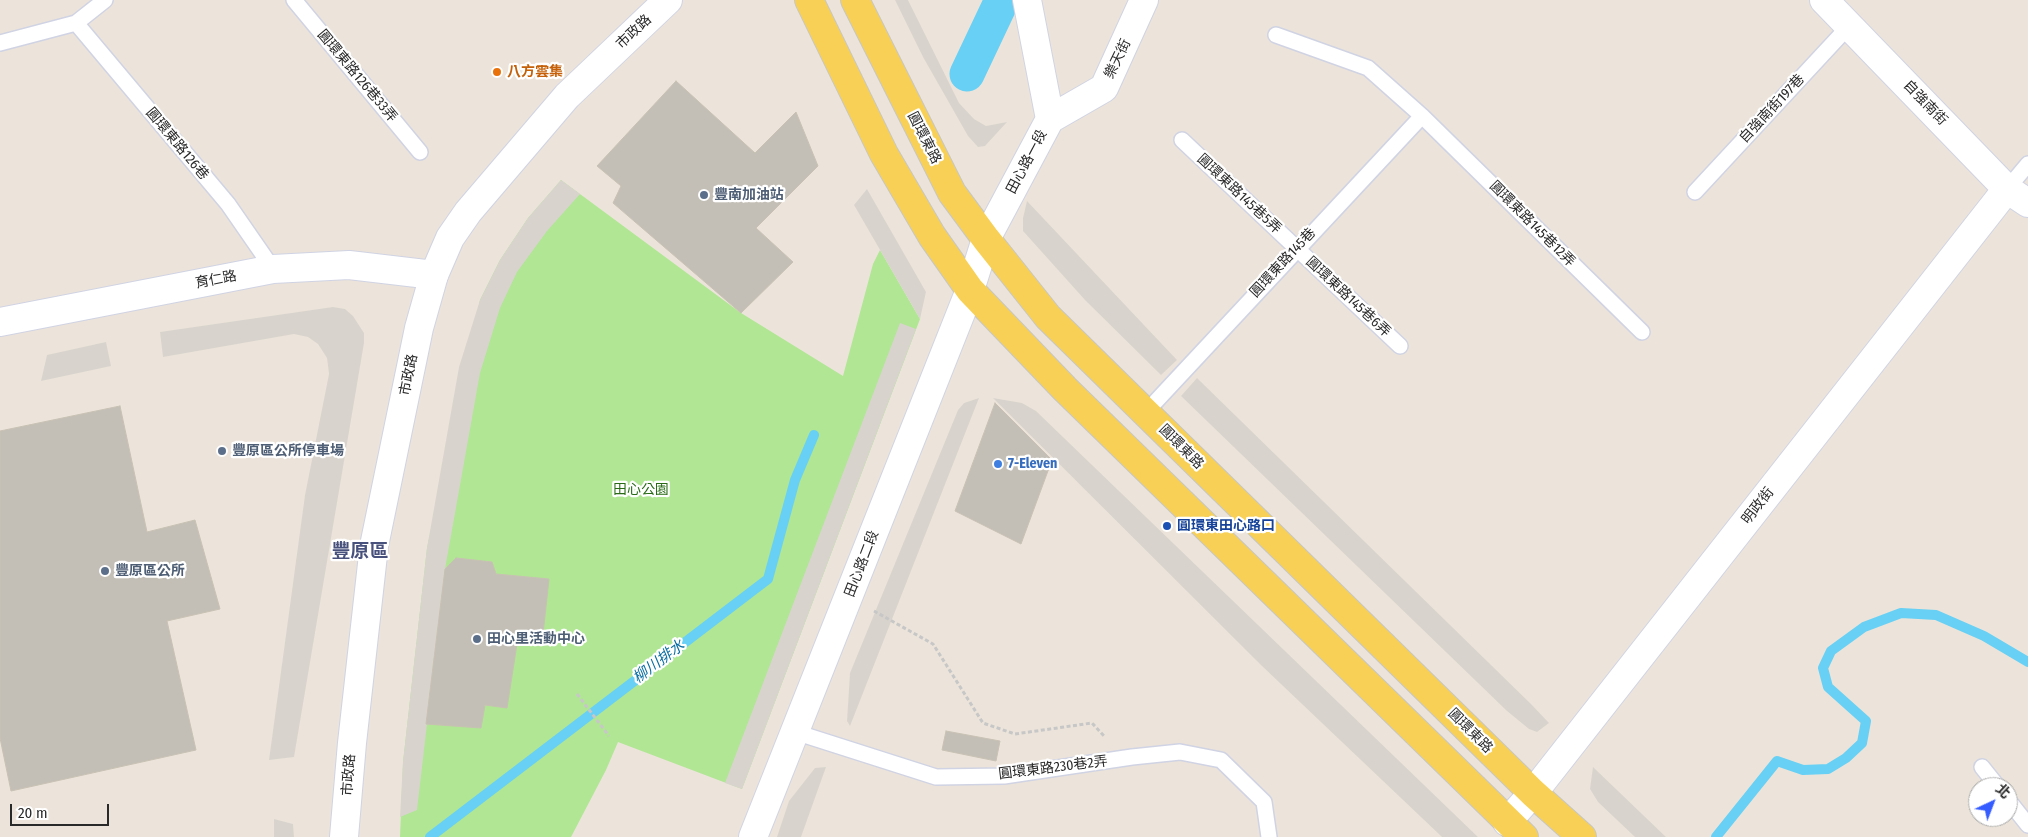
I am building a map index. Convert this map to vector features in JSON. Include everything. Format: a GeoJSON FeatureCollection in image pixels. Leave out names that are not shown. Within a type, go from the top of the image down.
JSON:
{"type":"FeatureCollection","features":[{"type":"Feature","properties":{"kind":"main road"},"geometry":{"type":"LineString","coordinates":[[808,0],[884,154],[932,236],[970,290],[1065,389],[1515,829]]}},
{"type":"Feature","properties":{"kind":"main road","name":"圓環東路"},"geometry":{"type":"LineString","coordinates":[[855,0],[952,193],[1048,317],[1532,793],[1582,837]]}},
{"type":"Feature","properties":{"kind":"street","name":"市政路"},"geometry":{"type":"LineString","coordinates":[[345,832],[352,743],[374,546],[419,328],[434,275],[450,238],[468,212],[566,96],[668,0]]}},
{"type":"Feature","properties":{"kind":"street","name":"田心路一段"},"geometry":{"type":"LineString","coordinates":[[970,290],[986,239],[1050,119],[1027,0]]}},
{"type":"Feature","properties":{"kind":"street","name":"樂天街"},"geometry":{"type":"LineString","coordinates":[[1050,119],[1104,88],[1144,0]]}},
{"type":"Feature","properties":{"kind":"street","name":"自強南街"},"geometry":{"type":"LineString","coordinates":[[1824,0],[2018,196]]}},
{"type":"Feature","properties":{"kind":"street","name":"明政街"},"geometry":{"type":"LineString","coordinates":[[1515,829],[1532,793],[2018,196]]}},
{"type":"Feature","properties":{"kind":"street","name":"育仁路"},"geometry":{"type":"LineString","coordinates":[[0,322],[274,269],[349,265],[434,275]]}},
{"type":"Feature","properties":{"kind":"street","name":"田心路二段"},"geometry":{"type":"LineString","coordinates":[[753,837],[850,597],[970,290]]}},
{"type":"Feature","properties":{"kind":"lane"},"geometry":{"type":"LineString","coordinates":[[0,43],[76,23],[105,0]]}},
{"type":"Feature","properties":{"kind":"lane","name":"圓環東路126巷33弄"},"geometry":{"type":"LineString","coordinates":[[294,0],[420,152]]}},
{"type":"Feature","properties":{"kind":"lane","name":"圓環東路126巷"},"geometry":{"type":"LineString","coordinates":[[76,23],[228,204],[274,269]]}},
{"type":"Feature","properties":{"kind":"lane","name":"自強南街197巷"},"geometry":{"type":"LineString","coordinates":[[1695,192],[1849,26]]}},
{"type":"Feature","properties":{"kind":"lane","name":"圓環東路145巷12弄"},"geometry":{"type":"LineString","coordinates":[[1276,35],[1368,68],[1422,116],[1642,332]]}},
{"type":"Feature","properties":{"kind":"lane","name":"圓環東路145巷"},"geometry":{"type":"LineString","coordinates":[[1146,412],[1422,116]]}},
{"type":"Feature","properties":{"kind":"lane","name":"圓環東路145巷5弄"},"geometry":{"type":"LineString","coordinates":[[1182,140],[1297,248]]}},
{"type":"Feature","properties":{"kind":"lane"},"geometry":{"type":"LineString","coordinates":[[2018,196],[2028,164]]}},
{"type":"Feature","properties":{"kind":"lane","name":"圓環東路145巷6弄"},"geometry":{"type":"LineString","coordinates":[[1297,248],[1400,346]]}},
{"type":"Feature","properties":{"kind":"lane","name":"圓環東路230巷2弄"},"geometry":{"type":"LineString","coordinates":[[795,732],[936,777],[1004,776],[1132,757],[1180,752],[1221,760],[1264,802],[1269,837]]}},
{"type":"Feature","properties":{"kind":"lane"},"geometry":{"type":"LineString","coordinates":[[1982,767],[1990,777]]}},
{"type":"Feature","properties":{"kind":"lane"},"geometry":{"type":"LineString","coordinates":[[2018,812],[2028,825]]}},
{"type":"Feature","properties":{"kind":"path"},"geometry":{"type":"LineString","coordinates":[[850,597],[933,644],[983,723],[1014,734],[1092,723],[1106,737],[1132,757]]}},
{"type":"Feature","properties":{"kind":"path"},"geometry":{"type":"LineString","coordinates":[[577,694],[609,736]]}},
{"type":"Feature","properties":{"kind":"green space","name":"田心公園"},"geometry":{"type":"Polygon","coordinates":[[[561,180],[741,313],[843,376],[873,264],[880,250],[920,319],[742,789],[618,742],[606,770],[571,837],[400,837],[403,762],[427,548],[480,300],[500,260],[528,218],[561,180]]]}},
{"type":"Feature","properties":{"kind":"shaded area"},"geometry":{"type":"Polygon","coordinates":[[[895,0],[908,0],[959,103],[974,119],[986,126],[1007,122],[985,146],[978,147],[968,136],[923,57],[895,0]]]}},
{"type":"Feature","properties":{"kind":"shaded area"},"geometry":{"type":"Polygon","coordinates":[[[561,180],[580,194],[547,231],[517,272],[500,308],[480,373],[445,569],[417,810],[400,817],[403,762],[427,548],[459,367],[480,300],[500,260],[528,218],[561,180]]]}},
{"type":"Feature","properties":{"kind":"shaded area"},"geometry":{"type":"Polygon","coordinates":[[[867,189],[926,292],[920,319],[854,205],[867,189]]]}},
{"type":"Feature","properties":{"kind":"shaded area"},"geometry":{"type":"Polygon","coordinates":[[[1027,201],[1177,360],[1161,375],[1085,300],[1023,231],[1023,218],[1027,201]]]}},
{"type":"Feature","properties":{"kind":"shaded area"},"geometry":{"type":"Polygon","coordinates":[[[333,307],[345,309],[353,316],[364,333],[364,343],[294,757],[269,760],[305,495],[329,374],[327,358],[318,344],[308,337],[294,334],[163,357],[160,332],[333,307]]]}},
{"type":"Feature","properties":{"kind":"shaded area"},"geometry":{"type":"Polygon","coordinates":[[[900,323],[916,329],[742,789],[725,783],[900,323]]]}},
{"type":"Feature","properties":{"kind":"shaded area"},"geometry":{"type":"Polygon","coordinates":[[[106,342],[111,366],[41,381],[47,355],[106,342]]]}},
{"type":"Feature","properties":{"kind":"shaded area"},"geometry":{"type":"Polygon","coordinates":[[[1197,378],[1549,723],[1537,732],[1529,729],[1507,711],[1181,396],[1197,378]]]}},
{"type":"Feature","properties":{"kind":"shaded area"},"geometry":{"type":"Polygon","coordinates":[[[979,398],[850,726],[847,721],[850,673],[958,410],[964,403],[979,398]]]}},
{"type":"Feature","properties":{"kind":"shaded area"},"geometry":{"type":"Polygon","coordinates":[[[993,398],[1022,403],[1036,411],[1478,837],[1442,837],[1262,666],[993,398]]]}},
{"type":"Feature","properties":{"kind":"shaded area"},"geometry":{"type":"Polygon","coordinates":[[[826,767],[801,837],[777,837],[789,801],[815,768],[826,767]]]}},
{"type":"Feature","properties":{"kind":"shaded area"},"geometry":{"type":"Polygon","coordinates":[[[1593,767],[1666,837],[1635,837],[1598,802],[1590,789],[1593,767]]]}},
{"type":"Feature","properties":{"kind":"shaded area"},"geometry":{"type":"Polygon","coordinates":[[[274,819],[293,824],[294,837],[274,837],[274,819]]]}},
{"type":"Feature","properties":{"kind":"building","name":"豐南加油站"},"geometry":{"type":"Polygon","coordinates":[[[676,81],[755,153],[796,112],[818,166],[756,228],[793,262],[741,313],[613,203],[621,186],[597,166],[676,81]]]}},
{"type":"Feature","properties":{"kind":"building"},"geometry":{"type":"Polygon","coordinates":[[[995,403],[1052,460],[1021,544],[955,511],[995,403]]]}},
{"type":"Feature","properties":{"kind":"building","name":"豐原區公所"},"geometry":{"type":"Polygon","coordinates":[[[120,406],[147,532],[195,520],[220,609],[167,621],[196,750],[11,791],[0,738],[0,431],[120,406]]]}},
{"type":"Feature","properties":{"kind":"building","name":"田心里活動中心"},"geometry":{"type":"Polygon","coordinates":[[[456,558],[492,562],[496,574],[549,579],[543,634],[519,631],[507,708],[485,705],[481,728],[426,724],[445,569],[456,558]]]}},
{"type":"Feature","properties":{"kind":"building"},"geometry":{"type":"Polygon","coordinates":[[[946,731],[1000,741],[996,761],[942,750],[946,731]]]}},
{"type":"Feature","properties":{"kind":"waterway","name":"柳川排水"},"geometry":{"type":"LineString","coordinates":[[967,74],[1002,0]]}},
{"type":"Feature","properties":{"kind":"waterway","name":"柳川排水"},"geometry":{"type":"LineString","coordinates":[[430,837],[768,579],[795,480],[814,435]]}},
{"type":"Feature","properties":{"kind":"waterway"},"geometry":{"type":"LineString","coordinates":[[1716,837],[1777,761],[1803,770],[1828,769],[1846,758],[1862,743],[1866,721],[1828,687],[1823,668],[1831,651],[1864,627],[1901,613],[1936,615],[1984,636],[2028,662]]}},
{"type":"Feature","properties":{"kind":"place","name":"八方雲集"},"geometry":{"type":"Point","coordinates":[497,72]}},
{"type":"Feature","properties":{"kind":"place","name":"豐南加油站"},"geometry":{"type":"Point","coordinates":[704,195]}},
{"type":"Feature","properties":{"kind":"place","name":"豐原區公所停車場"},"geometry":{"type":"Point","coordinates":[222,451]}},
{"type":"Feature","properties":{"kind":"place","name":"7-Eleven"},"geometry":{"type":"Point","coordinates":[998,464]}},
{"type":"Feature","properties":{"kind":"place","name":"圓環東田心路口"},"geometry":{"type":"Point","coordinates":[1167,526]}},
{"type":"Feature","properties":{"kind":"place","name":"豐原區公所"},"geometry":{"type":"Point","coordinates":[105,571]}},
{"type":"Feature","properties":{"kind":"place","name":"田心里活動中心"},"geometry":{"type":"Point","coordinates":[477,639]}},
{"type":"Feature","properties":{"kind":"district","name":"豐原區"},"geometry":{"type":"Point","coordinates":[360,552]}}]}
